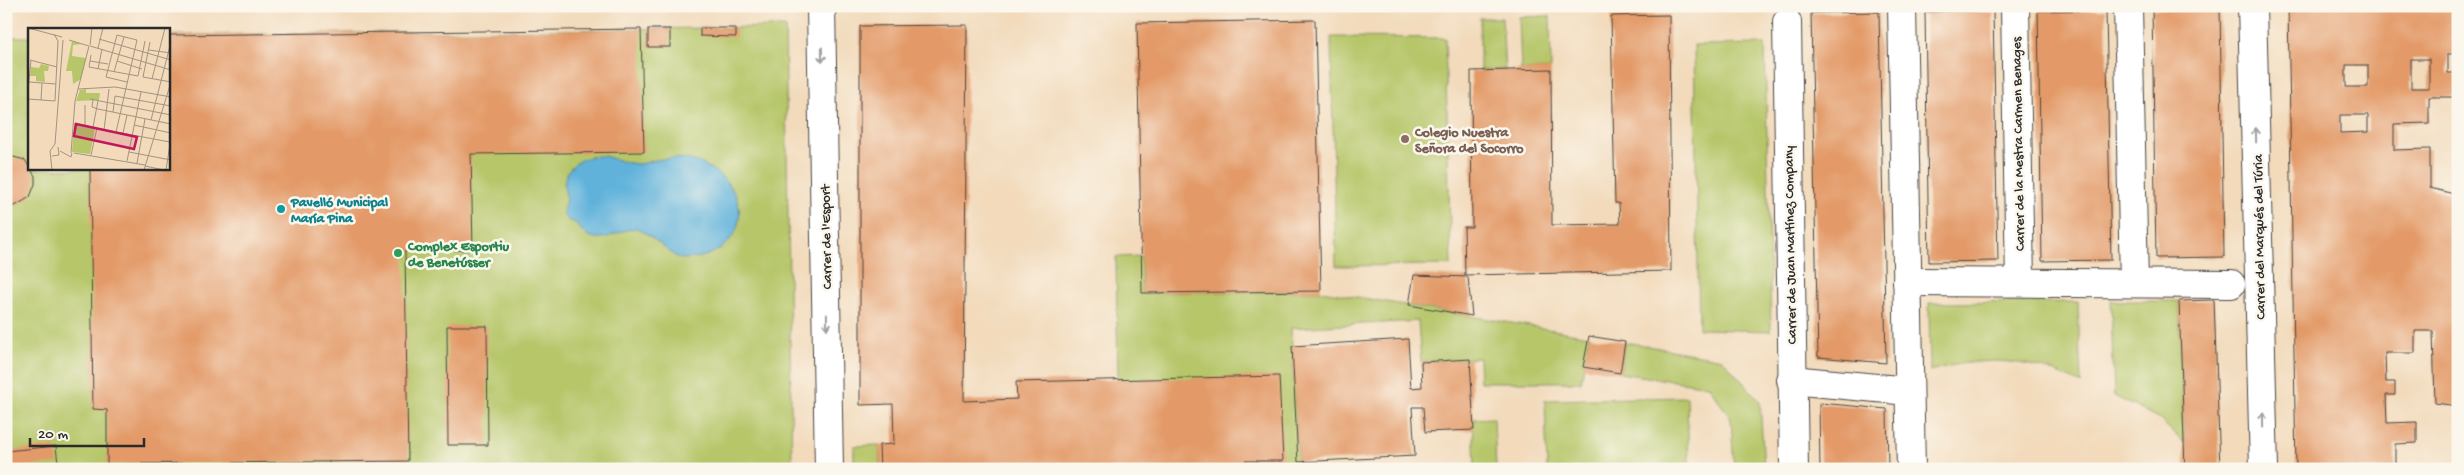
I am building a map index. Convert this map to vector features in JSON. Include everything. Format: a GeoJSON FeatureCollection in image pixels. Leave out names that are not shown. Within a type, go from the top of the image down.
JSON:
{"type":"FeatureCollection","features":[{"type":"Feature","properties":{"kind":"street","name":"Carrer de l'Esport"},"geometry":{"type":"LineString","coordinates":[[821,6],[829,469]]}},
{"type":"Feature","properties":{"kind":"street","name":"Carrer de la Mestra Carmen Benages"},"geometry":{"type":"LineString","coordinates":[[2015,6],[2020,282]]}},
{"type":"Feature","properties":{"kind":"street"},"geometry":{"type":"LineString","coordinates":[[2128,6],[2134,283]]}},
{"type":"Feature","properties":{"kind":"street","name":"Carrer del Marqués del Túria"},"geometry":{"type":"LineString","coordinates":[[2252,6],[2264,469]]}},
{"type":"Feature","properties":{"kind":"street"},"geometry":{"type":"LineString","coordinates":[[1902,7],[1911,469]]}},
{"type":"Feature","properties":{"kind":"street","name":"Carrer de Juan Martínez Company"},"geometry":{"type":"LineString","coordinates":[[1787,22],[1791,380],[1794,469]]}},
{"type":"Feature","properties":{"kind":"street"},"geometry":{"type":"LineString","coordinates":[[1907,282],[2230,284]]}},
{"type":"Feature","properties":{"kind":"street"},"geometry":{"type":"LineString","coordinates":[[1791,380],[1909,390]]}},
{"type":"Feature","properties":{"kind":"green space"},"geometry":{"type":"Polygon","coordinates":[[[1550,16],[1551,69],[1521,70],[1519,17],[1550,16]]]}},
{"type":"Feature","properties":{"kind":"green space"},"geometry":{"type":"Polygon","coordinates":[[[1480,18],[1502,18],[1505,70],[1480,70],[1480,18]]]}},
{"type":"Feature","properties":{"kind":"green space","name":"Complex Esportiu de Benetússer"},"geometry":{"type":"Polygon","coordinates":[[[785,27],[792,469],[6,469],[6,37],[28,37],[28,170],[170,170],[170,35],[785,27]]]}},
{"type":"Feature","properties":{"kind":"green space"},"geometry":{"type":"Polygon","coordinates":[[[1331,37],[1445,38],[1451,265],[1336,266],[1331,37]]]}},
{"type":"Feature","properties":{"kind":"green space"},"geometry":{"type":"Polygon","coordinates":[[[1765,44],[1771,331],[1699,329],[1694,45],[1765,44]]]}},
{"type":"Feature","properties":{"kind":"green space"},"geometry":{"type":"Polygon","coordinates":[[[1141,256],[1142,293],[1321,291],[1589,336],[1581,382],[1480,382],[1479,358],[1421,362],[1418,321],[1291,328],[1298,462],[1291,463],[1291,469],[1259,469],[1259,461],[1282,461],[1118,380],[1116,257],[1141,256]]]}},
{"type":"Feature","properties":{"kind":"green space"},"geometry":{"type":"Polygon","coordinates":[[[2111,301],[2179,301],[2184,443],[2158,418],[2114,396],[2111,301]]]}},
{"type":"Feature","properties":{"kind":"green space"},"geometry":{"type":"Polygon","coordinates":[[[2078,302],[2081,384],[2050,370],[2002,361],[1973,362],[1930,371],[1929,303],[2078,302]]]}},
{"type":"Feature","properties":{"kind":"green space"},"geometry":{"type":"Polygon","coordinates":[[[1625,342],[1722,359],[1760,401],[1764,469],[1734,469],[1731,419],[1709,386],[1620,373],[1625,342]]]}},
{"type":"Feature","properties":{"kind":"green space"},"geometry":{"type":"Polygon","coordinates":[[[1687,397],[1689,469],[1547,469],[1545,400],[1687,397]]]}},
{"type":"Feature","properties":{"kind":"green space"},"geometry":{"type":"Polygon","coordinates":[[[1494,418],[1496,469],[1475,469],[1473,419],[1494,418]]]}},
{"type":"Feature","properties":{"kind":"green space"},"geometry":{"type":"Polygon","coordinates":[[[879,445],[880,469],[854,469],[854,446],[879,445]]]}},
{"type":"Feature","properties":{"kind":"water"},"geometry":{"type":"Polygon","coordinates":[[[604,156],[637,164],[676,158],[695,161],[708,167],[724,180],[735,194],[739,209],[738,224],[732,238],[720,249],[703,256],[682,259],[636,228],[604,238],[590,236],[583,232],[576,223],[566,218],[563,212],[566,201],[564,185],[566,177],[568,171],[578,162],[590,157],[604,156]]]}},
{"type":"Feature","properties":{"kind":"building"},"geometry":{"type":"Polygon","coordinates":[[[2288,6],[2458,6],[2458,54],[2448,54],[2448,73],[2458,73],[2458,97],[2429,97],[2429,123],[2394,124],[2394,150],[2430,149],[2430,188],[2458,195],[2458,406],[2435,403],[2433,331],[2415,331],[2415,353],[2385,353],[2386,382],[2395,382],[2395,395],[2386,395],[2387,423],[2417,422],[2417,443],[2395,444],[2395,469],[2296,469],[2288,6]],[[2411,59],[2411,88],[2429,88],[2429,59],[2411,59]],[[2346,65],[2346,87],[2368,87],[2368,65],[2346,65]],[[2340,115],[2340,133],[2368,132],[2368,115],[2340,115]]]}},
{"type":"Feature","properties":{"kind":"building"},"geometry":{"type":"Polygon","coordinates":[[[2220,8],[2224,257],[2156,258],[2152,9],[2220,8]]]}},
{"type":"Feature","properties":{"kind":"building"},"geometry":{"type":"Polygon","coordinates":[[[2106,10],[2111,260],[2042,261],[2038,11],[2106,10]]]}},
{"type":"Feature","properties":{"kind":"building"},"geometry":{"type":"Polygon","coordinates":[[[1993,11],[1998,261],[1929,262],[1925,12],[1993,11]]]}},
{"type":"Feature","properties":{"kind":"building"},"geometry":{"type":"Polygon","coordinates":[[[1879,12],[1886,363],[1818,357],[1813,114],[1811,13],[1879,12]]]}},
{"type":"Feature","properties":{"kind":"building"},"geometry":{"type":"Polygon","coordinates":[[[1669,15],[1671,271],[1465,275],[1464,227],[1472,227],[1471,71],[1551,69],[1552,225],[1620,224],[1619,203],[1615,203],[1611,16],[1669,15]]]}},
{"type":"Feature","properties":{"kind":"building"},"geometry":{"type":"Polygon","coordinates":[[[1315,20],[1321,291],[1142,293],[1137,23],[1315,20]]]}},
{"type":"Feature","properties":{"kind":"building"},"geometry":{"type":"Polygon","coordinates":[[[967,25],[964,401],[1017,399],[1016,382],[1279,376],[1283,461],[1245,461],[1245,469],[880,469],[879,445],[894,444],[893,404],[860,405],[860,26],[967,25]]]}},
{"type":"Feature","properties":{"kind":"building"},"geometry":{"type":"Polygon","coordinates":[[[700,28],[736,28],[736,37],[700,36],[700,28]]]}},
{"type":"Feature","properties":{"kind":"building","name":"Pavelló Municipal María Pina"},"geometry":{"type":"Polygon","coordinates":[[[641,29],[644,152],[471,154],[473,250],[405,251],[408,461],[107,464],[107,410],[93,409],[90,170],[170,170],[170,35],[641,29]]]}},
{"type":"Feature","properties":{"kind":"building"},"geometry":{"type":"Polygon","coordinates":[[[648,29],[670,29],[670,47],[648,47],[648,29]]]}},
{"type":"Feature","properties":{"kind":"building"},"geometry":{"type":"Polygon","coordinates":[[[6,155],[25,160],[28,170],[31,170],[35,176],[35,184],[30,197],[15,206],[6,206],[6,155]]]}},
{"type":"Feature","properties":{"kind":"building"},"geometry":{"type":"Polygon","coordinates":[[[1414,275],[1468,277],[1472,316],[1409,305],[1414,275]]]}},
{"type":"Feature","properties":{"kind":"building"},"geometry":{"type":"Polygon","coordinates":[[[2214,300],[2220,469],[2185,469],[2179,301],[2214,300]]]}},
{"type":"Feature","properties":{"kind":"building"},"geometry":{"type":"Polygon","coordinates":[[[447,326],[487,326],[488,445],[448,445],[447,326]]]}},
{"type":"Feature","properties":{"kind":"building"},"geometry":{"type":"Polygon","coordinates":[[[1589,336],[1625,342],[1620,373],[1583,367],[1589,336]]]}},
{"type":"Feature","properties":{"kind":"building"},"geometry":{"type":"Polygon","coordinates":[[[1408,339],[1411,388],[1422,387],[1421,362],[1470,359],[1474,430],[1425,432],[1423,407],[1412,407],[1415,456],[1298,462],[1292,346],[1408,339]]]}},
{"type":"Feature","properties":{"kind":"building"},"geometry":{"type":"Polygon","coordinates":[[[1819,403],[1887,409],[1888,469],[1820,469],[1819,403]]]}},
{"type":"Feature","properties":{"kind":"building"},"geometry":{"type":"Polygon","coordinates":[[[56,446],[58,464],[6,468],[6,451],[56,446]]]}},
{"type":"Feature","properties":{"kind":"place","name":"Colegio Nuestra Señora del Socorro"},"geometry":{"type":"Point","coordinates":[1405,139]}},
{"type":"Feature","properties":{"kind":"place","name":"Pavelló Municipal María Pina"},"geometry":{"type":"Point","coordinates":[281,209]}},
{"type":"Feature","properties":{"kind":"place","name":"Complex Esportiu de Benetússer"},"geometry":{"type":"Point","coordinates":[398,253]}}]}
